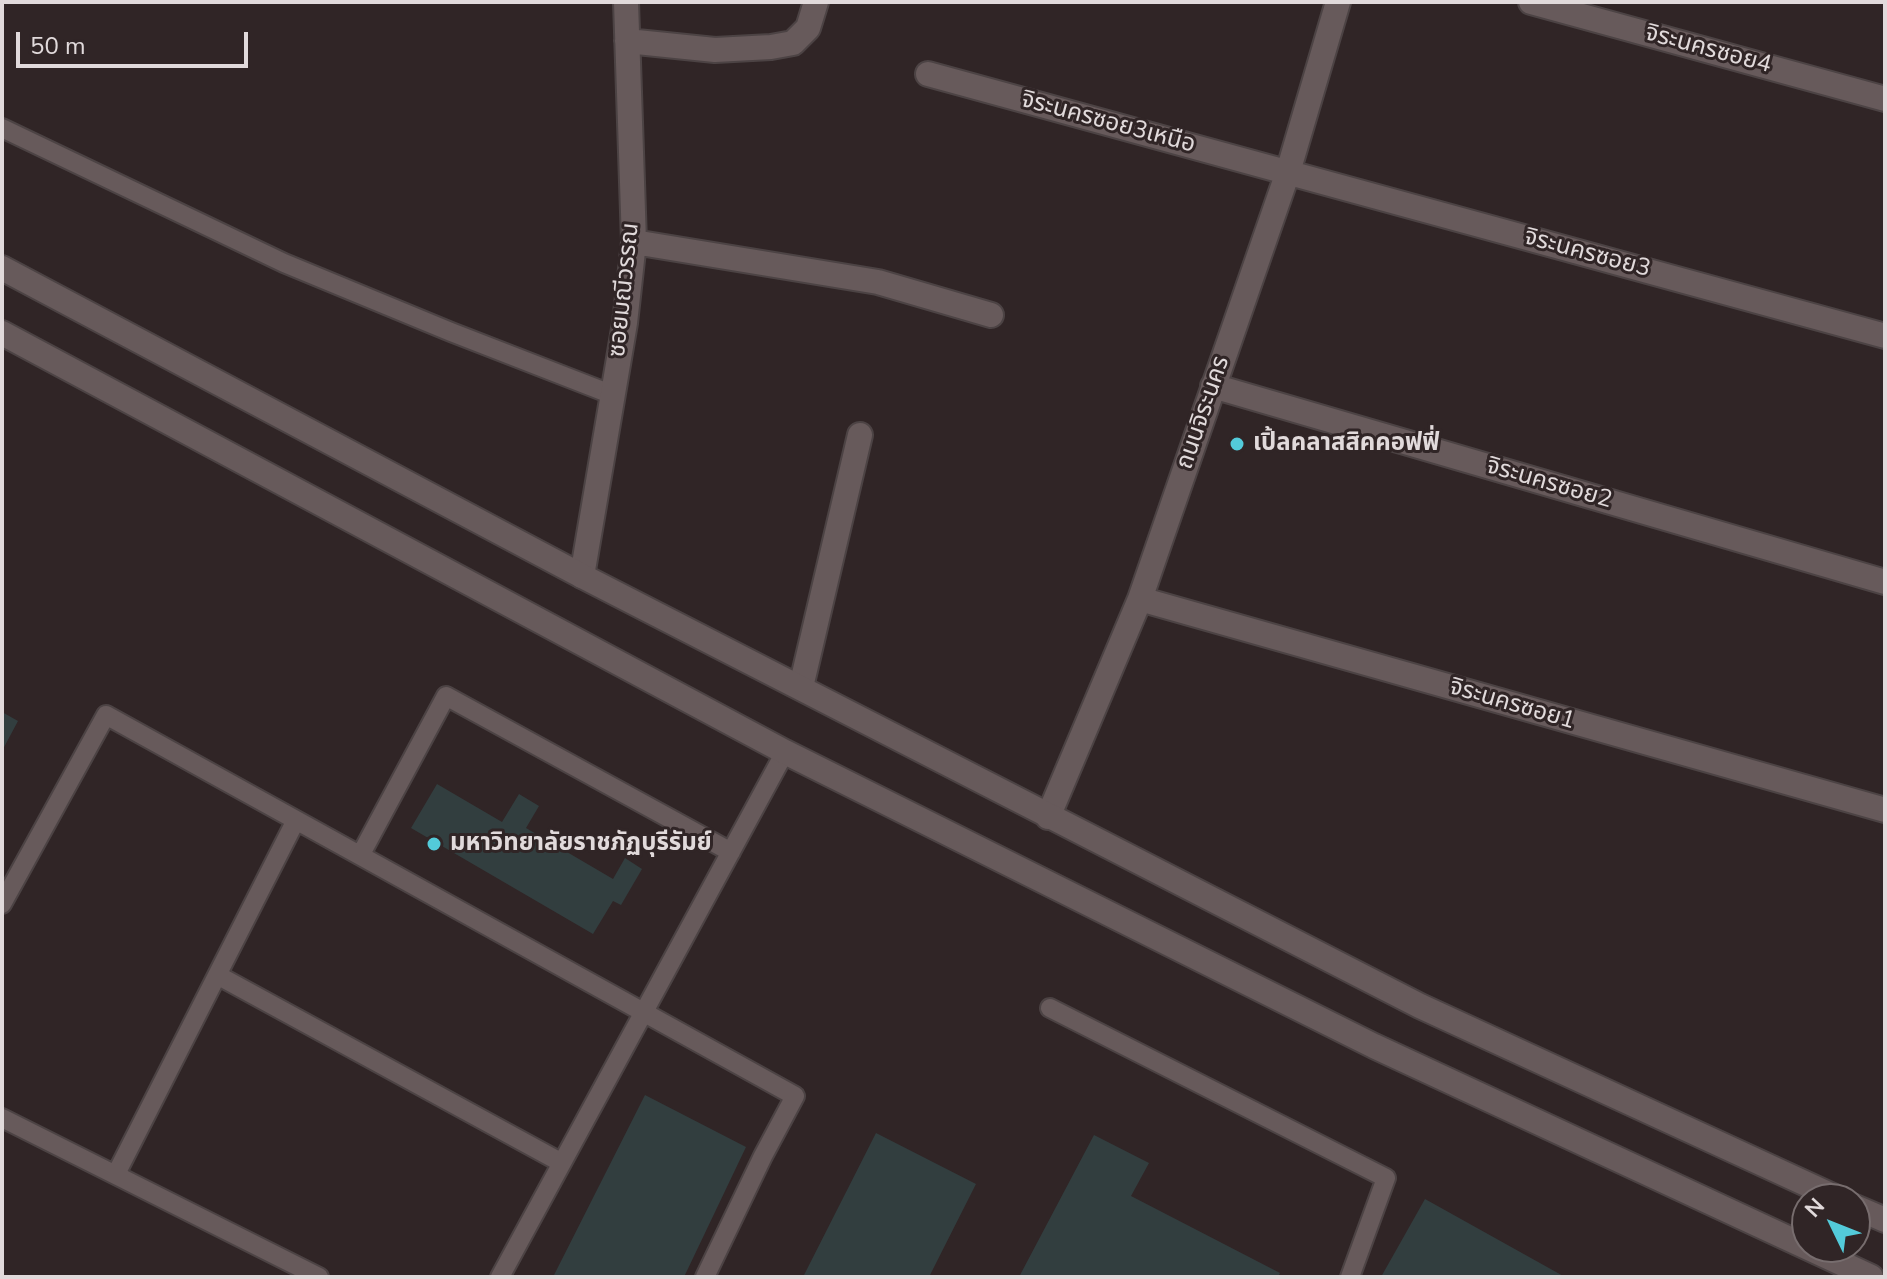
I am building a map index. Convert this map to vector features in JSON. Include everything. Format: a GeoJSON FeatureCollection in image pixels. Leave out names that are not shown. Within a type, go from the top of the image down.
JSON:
{"type":"FeatureCollection","features":[{"type":"Feature","properties":{"kind":"street","name":"ซอยมณีวรรณ"},"geometry":{"type":"LineString","coordinates":[[582,576],[613,395],[634,242],[626,2]]}},
{"type":"Feature","properties":{"kind":"street"},"geometry":{"type":"LineString","coordinates":[[627,41],[715,50],[793,43],[808,28],[816,2]]}},
{"type":"Feature","properties":{"kind":"street","name":"ถนนจิระนคร"},"geometry":{"type":"LineString","coordinates":[[1048,817],[1140,599],[1288,172],[1338,2]]}},
{"type":"Feature","properties":{"kind":"street","name":"จิระนครซอย4"},"geometry":{"type":"LineString","coordinates":[[1531,2],[1885,99]]}},
{"type":"Feature","properties":{"kind":"street","name":"จิระนครซอย3เหนือ"},"geometry":{"type":"LineString","coordinates":[[928,74],[1288,172]]}},
{"type":"Feature","properties":{"kind":"street","name":"จิระนครซอย3"},"geometry":{"type":"LineString","coordinates":[[1288,172],[1885,336]]}},
{"type":"Feature","properties":{"kind":"street"},"geometry":{"type":"LineString","coordinates":[[634,242],[878,282],[991,315]]}},
{"type":"Feature","properties":{"kind":"street"},"geometry":{"type":"LineString","coordinates":[[2,268],[582,576],[1420,1006],[1804,1183]]}},
{"type":"Feature","properties":{"kind":"street"},"geometry":{"type":"LineString","coordinates":[[2,333],[785,752],[1374,1046],[1833,1270],[1871,1277]]}},
{"type":"Feature","properties":{"kind":"street","name":"จิระนครซอย2"},"geometry":{"type":"LineString","coordinates":[[1213,386],[1885,582]]}},
{"type":"Feature","properties":{"kind":"street"},"geometry":{"type":"LineString","coordinates":[[801,687],[860,435]]}},
{"type":"Feature","properties":{"kind":"street","name":"จิระนครซอย1"},"geometry":{"type":"LineString","coordinates":[[1140,599],[1885,810]]}},
{"type":"Feature","properties":{"kind":"lane"},"geometry":{"type":"LineString","coordinates":[[2,128],[284,263],[613,395]]}},
{"type":"Feature","properties":{"kind":"lane"},"geometry":{"type":"LineString","coordinates":[[361,854],[446,696],[731,852]]}},
{"type":"Feature","properties":{"kind":"lane"},"geometry":{"type":"LineString","coordinates":[[2,904],[106,715],[795,1096],[705,1277]]}},
{"type":"Feature","properties":{"kind":"lane"},"geometry":{"type":"LineString","coordinates":[[500,1277],[785,752]]}},
{"type":"Feature","properties":{"kind":"lane"},"geometry":{"type":"LineString","coordinates":[[116,1174],[296,820]]}},
{"type":"Feature","properties":{"kind":"lane"},"geometry":{"type":"LineString","coordinates":[[219,976],[562,1163]]}},
{"type":"Feature","properties":{"kind":"lane"},"geometry":{"type":"LineString","coordinates":[[1050,1008],[1386,1178],[1350,1277]]}},
{"type":"Feature","properties":{"kind":"lane"},"geometry":{"type":"LineString","coordinates":[[2,1118],[319,1277]]}},
{"type":"Feature","properties":{"kind":"building"},"geometry":{"type":"Polygon","coordinates":[[[2,712],[18,721],[2,751],[2,712]]]}},
{"type":"Feature","properties":{"kind":"building"},"geometry":{"type":"Polygon","coordinates":[[[437,784],[502,822],[519,794],[539,806],[526,828],[613,879],[625,858],[642,869],[621,905],[613,901],[593,934],[411,828],[437,784]]]}},
{"type":"Feature","properties":{"kind":"building"},"geometry":{"type":"Polygon","coordinates":[[[645,1095],[746,1147],[684,1277],[553,1277],[645,1095]]]}},
{"type":"Feature","properties":{"kind":"building"},"geometry":{"type":"Polygon","coordinates":[[[876,1133],[976,1184],[929,1277],[803,1277],[876,1133]]]}},
{"type":"Feature","properties":{"kind":"building"},"geometry":{"type":"Polygon","coordinates":[[[1094,1135],[1149,1163],[1131,1196],[1280,1273],[1278,1277],[1019,1277],[1094,1135]]]}},
{"type":"Feature","properties":{"kind":"building"},"geometry":{"type":"Polygon","coordinates":[[[1425,1199],[1565,1277],[1381,1277],[1425,1199]]]}},
{"type":"Feature","properties":{"kind":"place","name":"เปิ้ลคลาสสิคคอฟฟี่"},"geometry":{"type":"Point","coordinates":[1237,444]}},
{"type":"Feature","properties":{"kind":"place","name":"มหาวิทยาลัยราชภัฏบุรีรัมย์"},"geometry":{"type":"Point","coordinates":[434,844]}}]}
